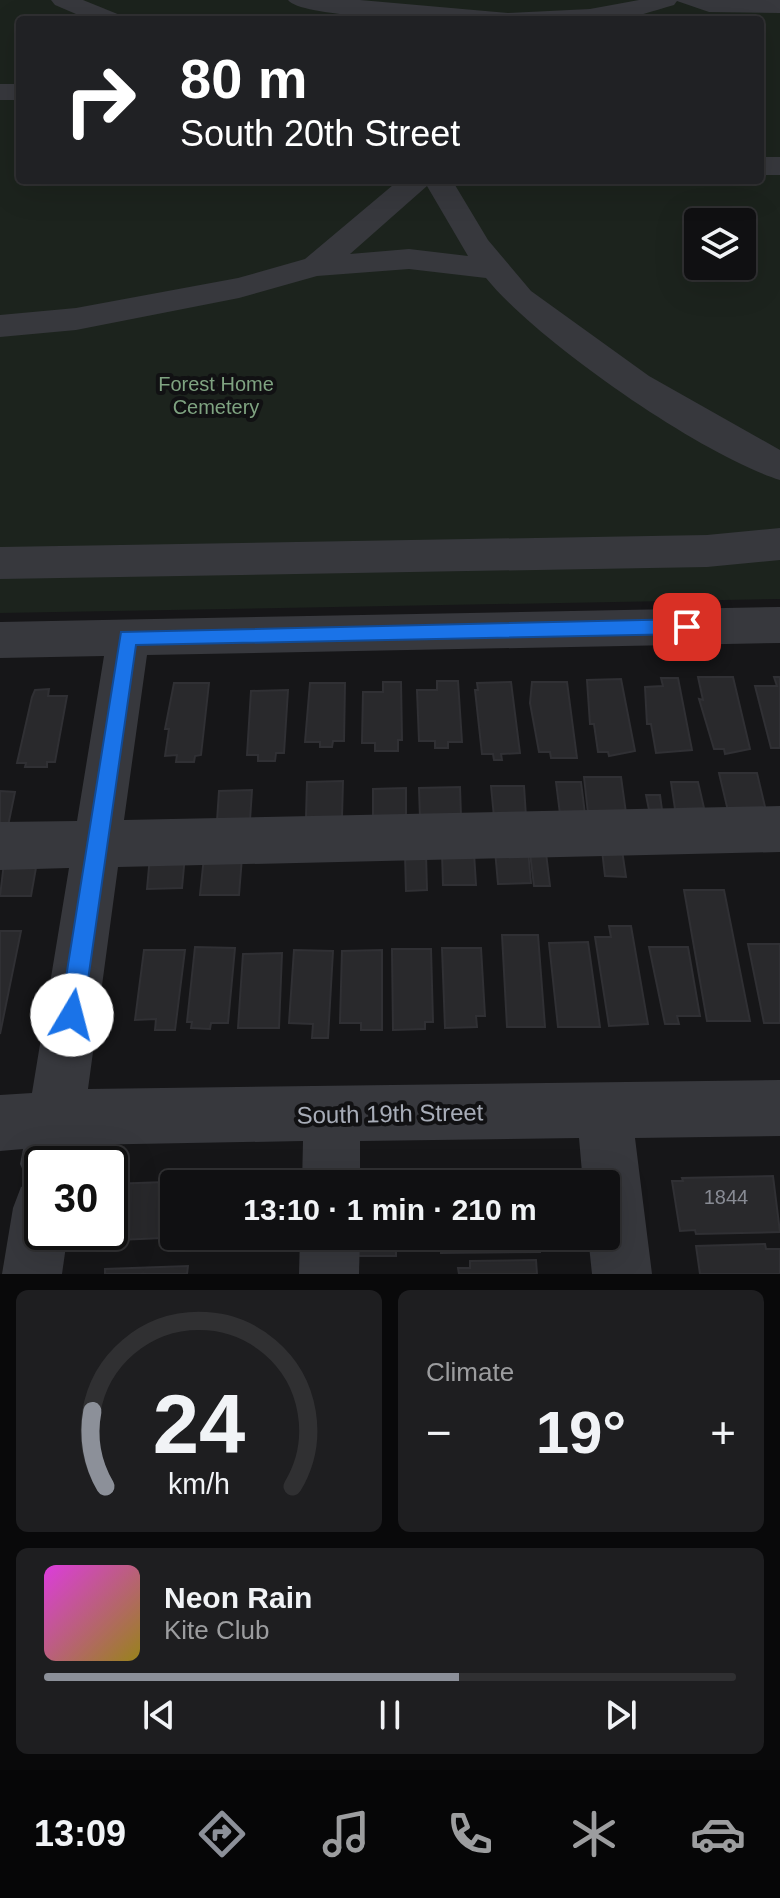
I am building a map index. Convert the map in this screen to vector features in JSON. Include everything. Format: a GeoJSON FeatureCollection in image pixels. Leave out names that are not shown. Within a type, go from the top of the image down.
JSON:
{"type":"FeatureCollection","features":[{"type":"Feature","properties":{"kind":"street"},"geometry":{"type":"LineString","coordinates":[[63,0],[101,16]]}},
{"type":"Feature","properties":{"kind":"street"},"geometry":{"type":"LineString","coordinates":[[300,0],[333,8],[454,16]]}},
{"type":"Feature","properties":{"kind":"street"},"geometry":{"type":"LineString","coordinates":[[603,16],[666,0]]}},
{"type":"Feature","properties":{"kind":"street"},"geometry":{"type":"LineString","coordinates":[[688,0],[709,5],[780,6]]}},
{"type":"Feature","properties":{"kind":"street"},"geometry":{"type":"LineString","coordinates":[[316,266],[412,184]]}},
{"type":"Feature","properties":{"kind":"street"},"geometry":{"type":"LineString","coordinates":[[440,184],[476,245],[520,298],[637,385],[739,447],[780,466]]}},
{"type":"Feature","properties":{"kind":"street"},"geometry":{"type":"LineString","coordinates":[[0,326],[76,319],[224,291],[316,266],[409,259],[495,269]]}},
{"type":"Feature","properties":{"kind":"street"},"geometry":{"type":"LineString","coordinates":[[0,563],[719,551],[780,544]]}},
{"type":"Feature","properties":{"kind":"street"},"geometry":{"type":"LineString","coordinates":[[0,640],[780,625]]}},
{"type":"Feature","properties":{"kind":"street"},"geometry":{"type":"LineString","coordinates":[[52,1141],[128,637]]}},
{"type":"Feature","properties":{"kind":"street"},"geometry":{"type":"LineString","coordinates":[[0,846],[780,829]]}},
{"type":"Feature","properties":{"kind":"street","name":"South 19th Street"},"geometry":{"type":"LineString","coordinates":[[0,1123],[52,1141],[332,1115],[780,1108]]}},
{"type":"Feature","properties":{"kind":"street"},"geometry":{"type":"LineString","coordinates":[[604,1110],[622,1274]]}},
{"type":"Feature","properties":{"kind":"street"},"geometry":{"type":"LineString","coordinates":[[331,1170],[332,1115]]}},
{"type":"Feature","properties":{"kind":"street"},"geometry":{"type":"LineString","coordinates":[[32,1274],[36,1250]]}},
{"type":"Feature","properties":{"kind":"street"},"geometry":{"type":"LineString","coordinates":[[329,1274],[330,1250]]}},
{"type":"Feature","properties":{"kind":"green space","name":"Forest Home Cemetery"},"geometry":{"type":"Polygon","coordinates":[[[0,0],[780,0],[780,599],[0,613],[0,0]]]}},
{"type":"Feature","properties":{"kind":"building"},"geometry":{"type":"Polygon","coordinates":[[[698,677],[733,677],[750,749],[725,754],[724,749],[714,749],[699,699],[703,700],[698,677]]]}},
{"type":"Feature","properties":{"kind":"building"},"geometry":{"type":"Polygon","coordinates":[[[774,677],[780,677],[780,748],[771,748],[755,686],[777,686],[774,677]]]}},
{"type":"Feature","properties":{"kind":"building"},"geometry":{"type":"Polygon","coordinates":[[[661,678],[678,678],[692,750],[656,753],[651,724],[647,724],[645,687],[663,686],[661,678]]]}},
{"type":"Feature","properties":{"kind":"building"},"geometry":{"type":"Polygon","coordinates":[[[621,679],[635,751],[609,756],[608,752],[598,752],[594,724],[590,724],[587,680],[621,679]]]}},
{"type":"Feature","properties":{"kind":"building"},"geometry":{"type":"Polygon","coordinates":[[[437,681],[458,681],[462,742],[448,742],[448,748],[435,748],[435,741],[419,741],[417,690],[437,690],[437,681]]]}},
{"type":"Feature","properties":{"kind":"building"},"geometry":{"type":"Polygon","coordinates":[[[383,682],[401,682],[402,740],[398,740],[398,751],[375,751],[375,743],[362,743],[363,692],[383,692],[383,682]]]}},
{"type":"Feature","properties":{"kind":"building"},"geometry":{"type":"Polygon","coordinates":[[[511,682],[520,753],[501,754],[502,760],[494,760],[493,754],[482,754],[475,690],[478,690],[477,683],[511,682]]]}},
{"type":"Feature","properties":{"kind":"building"},"geometry":{"type":"Polygon","coordinates":[[[532,682],[567,682],[577,758],[551,758],[550,752],[539,752],[530,703],[532,682]]]}},
{"type":"Feature","properties":{"kind":"building"},"geometry":{"type":"Polygon","coordinates":[[[174,683],[209,683],[201,755],[195,756],[194,762],[176,762],[177,755],[165,756],[169,729],[165,729],[174,683]]]}},
{"type":"Feature","properties":{"kind":"building"},"geometry":{"type":"Polygon","coordinates":[[[310,683],[345,683],[344,741],[333,741],[332,747],[320,747],[320,742],[305,742],[310,683]]]}},
{"type":"Feature","properties":{"kind":"building"},"geometry":{"type":"Polygon","coordinates":[[[49,689],[48,696],[67,696],[55,762],[47,762],[47,767],[25,767],[26,763],[17,763],[32,697],[35,690],[49,689]]]}},
{"type":"Feature","properties":{"kind":"building"},"geometry":{"type":"Polygon","coordinates":[[[288,690],[284,753],[276,753],[275,761],[258,761],[258,755],[247,755],[251,691],[288,690]]]}},
{"type":"Feature","properties":{"kind":"building"},"geometry":{"type":"Polygon","coordinates":[[[719,773],[757,773],[766,811],[728,811],[719,773]]]}},
{"type":"Feature","properties":{"kind":"building"},"geometry":{"type":"Polygon","coordinates":[[[584,777],[621,777],[626,813],[588,813],[584,777]]]}},
{"type":"Feature","properties":{"kind":"building"},"geometry":{"type":"Polygon","coordinates":[[[343,781],[342,817],[306,818],[307,782],[343,781]]]}},
{"type":"Feature","properties":{"kind":"building"},"geometry":{"type":"Polygon","coordinates":[[[556,782],[581,782],[585,814],[560,814],[556,782]]]}},
{"type":"Feature","properties":{"kind":"building"},"geometry":{"type":"Polygon","coordinates":[[[671,782],[698,782],[704,808],[675,809],[671,782]]]}},
{"type":"Feature","properties":{"kind":"building"},"geometry":{"type":"Polygon","coordinates":[[[491,786],[524,786],[526,817],[494,817],[491,786]]]}},
{"type":"Feature","properties":{"kind":"building"},"geometry":{"type":"Polygon","coordinates":[[[460,787],[461,817],[420,818],[419,788],[460,787]]]}},
{"type":"Feature","properties":{"kind":"building"},"geometry":{"type":"Polygon","coordinates":[[[406,788],[406,818],[373,819],[373,789],[406,788]]]}},
{"type":"Feature","properties":{"kind":"building"},"geometry":{"type":"Polygon","coordinates":[[[252,790],[250,820],[217,821],[219,791],[252,790]]]}},
{"type":"Feature","properties":{"kind":"building"},"geometry":{"type":"Polygon","coordinates":[[[0,791],[15,792],[8,826],[0,826],[0,791]]]}},
{"type":"Feature","properties":{"kind":"building"},"geometry":{"type":"Polygon","coordinates":[[[646,795],[660,795],[662,810],[649,810],[646,795]]]}},
{"type":"Feature","properties":{"kind":"building"},"geometry":{"type":"Polygon","coordinates":[[[495,850],[528,850],[531,883],[498,884],[495,850]]]}},
{"type":"Feature","properties":{"kind":"building"},"geometry":{"type":"Polygon","coordinates":[[[602,850],[622,850],[626,877],[605,876],[602,850]]]}},
{"type":"Feature","properties":{"kind":"building"},"geometry":{"type":"Polygon","coordinates":[[[442,853],[474,853],[476,885],[443,885],[442,853]]]}},
{"type":"Feature","properties":{"kind":"building"},"geometry":{"type":"Polygon","coordinates":[[[530,853],[546,853],[550,886],[534,886],[530,853]]]}},
{"type":"Feature","properties":{"kind":"building"},"geometry":{"type":"Polygon","coordinates":[[[405,854],[426,854],[427,890],[406,891],[405,854]]]}},
{"type":"Feature","properties":{"kind":"building"},"geometry":{"type":"Polygon","coordinates":[[[185,855],[182,888],[147,889],[150,856],[185,855]]]}},
{"type":"Feature","properties":{"kind":"building"},"geometry":{"type":"Polygon","coordinates":[[[204,857],[242,857],[239,895],[200,895],[204,857]]]}},
{"type":"Feature","properties":{"kind":"building"},"geometry":{"type":"Polygon","coordinates":[[[37,862],[31,896],[0,896],[4,863],[37,862]]]}},
{"type":"Feature","properties":{"kind":"building"},"geometry":{"type":"Polygon","coordinates":[[[684,890],[724,890],[750,1021],[707,1021],[684,890]]]}},
{"type":"Feature","properties":{"kind":"building"},"geometry":{"type":"Polygon","coordinates":[[[609,926],[631,926],[648,1024],[609,1026],[595,937],[611,937],[609,926]]]}},
{"type":"Feature","properties":{"kind":"building"},"geometry":{"type":"Polygon","coordinates":[[[0,931],[21,931],[0,1034],[0,931]]]}},
{"type":"Feature","properties":{"kind":"building"},"geometry":{"type":"Polygon","coordinates":[[[502,935],[538,935],[545,1027],[507,1027],[502,935]]]}},
{"type":"Feature","properties":{"kind":"building"},"geometry":{"type":"Polygon","coordinates":[[[588,942],[600,1027],[558,1027],[549,943],[588,942]]]}},
{"type":"Feature","properties":{"kind":"building"},"geometry":{"type":"Polygon","coordinates":[[[748,944],[780,944],[780,1023],[764,1023],[748,944]]]}},
{"type":"Feature","properties":{"kind":"building"},"geometry":{"type":"Polygon","coordinates":[[[195,947],[235,948],[228,1023],[211,1023],[210,1029],[191,1028],[192,1022],[187,1022],[195,947]]]}},
{"type":"Feature","properties":{"kind":"building"},"geometry":{"type":"Polygon","coordinates":[[[649,947],[688,947],[700,1016],[677,1016],[679,1024],[665,1024],[649,947]]]}},
{"type":"Feature","properties":{"kind":"building"},"geometry":{"type":"Polygon","coordinates":[[[442,948],[481,948],[485,1016],[476,1016],[477,1027],[445,1028],[442,948]]]}},
{"type":"Feature","properties":{"kind":"building"},"geometry":{"type":"Polygon","coordinates":[[[392,949],[431,949],[433,1022],[425,1022],[425,1029],[393,1030],[392,949]]]}},
{"type":"Feature","properties":{"kind":"building"},"geometry":{"type":"Polygon","coordinates":[[[144,950],[185,950],[175,1030],[155,1030],[156,1019],[135,1020],[144,950]]]}},
{"type":"Feature","properties":{"kind":"building"},"geometry":{"type":"Polygon","coordinates":[[[294,950],[333,951],[328,1038],[312,1038],[313,1024],[289,1023],[294,950]]]}},
{"type":"Feature","properties":{"kind":"building"},"geometry":{"type":"Polygon","coordinates":[[[382,950],[382,1030],[361,1030],[361,1023],[340,1023],[342,951],[382,950]]]}},
{"type":"Feature","properties":{"kind":"building"},"geometry":{"type":"Polygon","coordinates":[[[282,953],[279,1028],[238,1028],[243,954],[282,953]]]}},
{"type":"Feature","properties":{"kind":"building"},"geometry":{"type":"Polygon","coordinates":[[[773,1176],[780,1232],[696,1234],[695,1230],[680,1231],[672,1181],[683,1181],[682,1178],[773,1176]]]}},
{"type":"Feature","properties":{"kind":"building"},"geometry":{"type":"Polygon","coordinates":[[[160,1182],[160,1238],[128,1240],[128,1183],[160,1182]]]}},
{"type":"Feature","properties":{"kind":"building"},"geometry":{"type":"Polygon","coordinates":[[[765,1244],[766,1249],[780,1249],[780,1274],[700,1274],[696,1246],[765,1244]]]}},
{"type":"Feature","properties":{"kind":"building"},"geometry":{"type":"Polygon","coordinates":[[[351,1250],[396,1250],[396,1256],[351,1256],[351,1250]]]}},
{"type":"Feature","properties":{"kind":"building"},"geometry":{"type":"Polygon","coordinates":[[[441,1250],[540,1250],[540,1252],[441,1253],[441,1250]]]}},
{"type":"Feature","properties":{"kind":"building"},"geometry":{"type":"Polygon","coordinates":[[[536,1260],[537,1274],[459,1274],[458,1268],[470,1268],[470,1261],[536,1260]]]}},
{"type":"Feature","properties":{"kind":"building"},"geometry":{"type":"Polygon","coordinates":[[[188,1266],[187,1274],[105,1274],[105,1269],[188,1266]]]}},
{"type":"Feature","properties":{"kind":"route"},"geometry":{"type":"LineString","coordinates":[[72,1015],[128,637],[687,627]]}}]}
